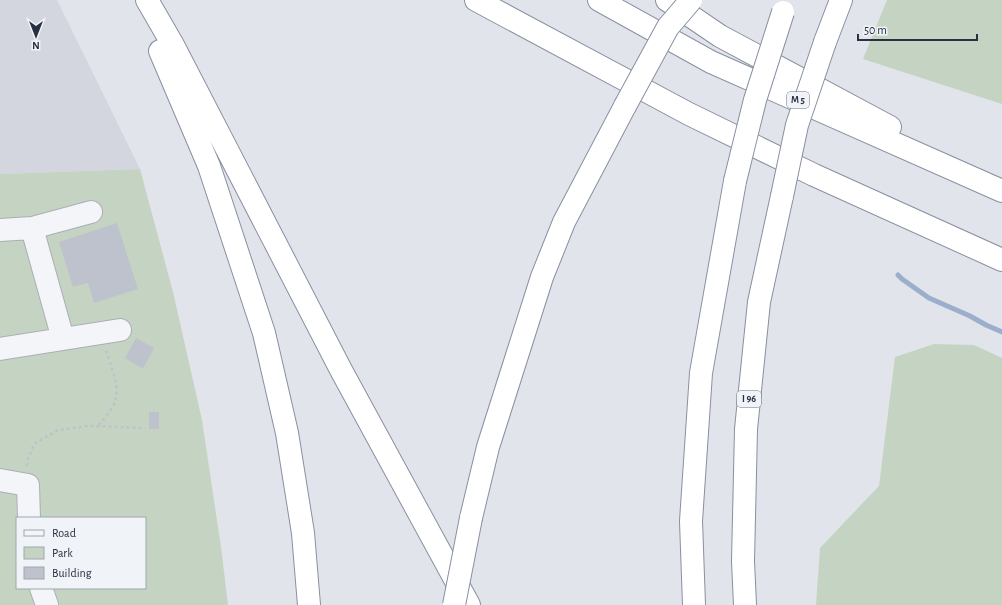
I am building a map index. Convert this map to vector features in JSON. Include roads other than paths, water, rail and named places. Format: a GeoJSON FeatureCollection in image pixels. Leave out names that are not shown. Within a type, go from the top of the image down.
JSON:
{"type":"FeatureCollection","features":[{"type":"Feature","properties":{"kind":"highway"},"geometry":{"type":"LineString","coordinates":[[134,0],[164,58],[209,166],[264,333],[287,433],[303,533],[309,605]]}},
{"type":"Feature","properties":{"kind":"highway"},"geometry":{"type":"LineString","coordinates":[[147,0],[173,45],[341,370],[469,605]]}},
{"type":"Feature","properties":{"kind":"highway"},"geometry":{"type":"LineString","coordinates":[[476,0],[703,121],[814,176],[1002,260]]}},
{"type":"Feature","properties":{"kind":"highway","name":"M 5"},"geometry":{"type":"LineString","coordinates":[[599,0],[711,62],[1002,191]]}},
{"type":"Feature","properties":{"kind":"highway"},"geometry":{"type":"LineString","coordinates":[[667,0],[720,36],[1002,186]]}},
{"type":"Feature","properties":{"kind":"highway"},"geometry":{"type":"LineString","coordinates":[[454,605],[471,518],[488,448],[542,277],[564,222],[668,27],[676,0]]}},
{"type":"Feature","properties":{"kind":"highway"},"geometry":{"type":"LineString","coordinates":[[668,27],[690,0]]}},
{"type":"Feature","properties":{"kind":"highway","name":"I 96"},"geometry":{"type":"LineString","coordinates":[[745,605],[743,561],[746,429],[759,302],[798,125],[825,42],[841,0]]}},
{"type":"Feature","properties":{"kind":"highway"},"geometry":{"type":"LineString","coordinates":[[694,605],[691,521],[701,373],[735,181],[755,100],[785,6]]}},
{"type":"Feature","properties":{"kind":"lane"},"geometry":{"type":"LineString","coordinates":[[0,230],[32,228],[91,212]]}},
{"type":"Feature","properties":{"kind":"lane"},"geometry":{"type":"LineString","coordinates":[[32,228],[63,339]]}},
{"type":"Feature","properties":{"kind":"lane"},"geometry":{"type":"LineString","coordinates":[[0,349],[110,332]]}},
{"type":"Feature","properties":{"kind":"lane"},"geometry":{"type":"LineString","coordinates":[[0,480],[28,485],[30,517]]}},
{"type":"Feature","properties":{"kind":"lane"},"geometry":{"type":"LineString","coordinates":[[41,589],[47,605]]}},
{"type":"Feature","properties":{"kind":"waterway"},"geometry":{"type":"LineString","coordinates":[[898,275],[929,298],[1002,332]]}}]}
